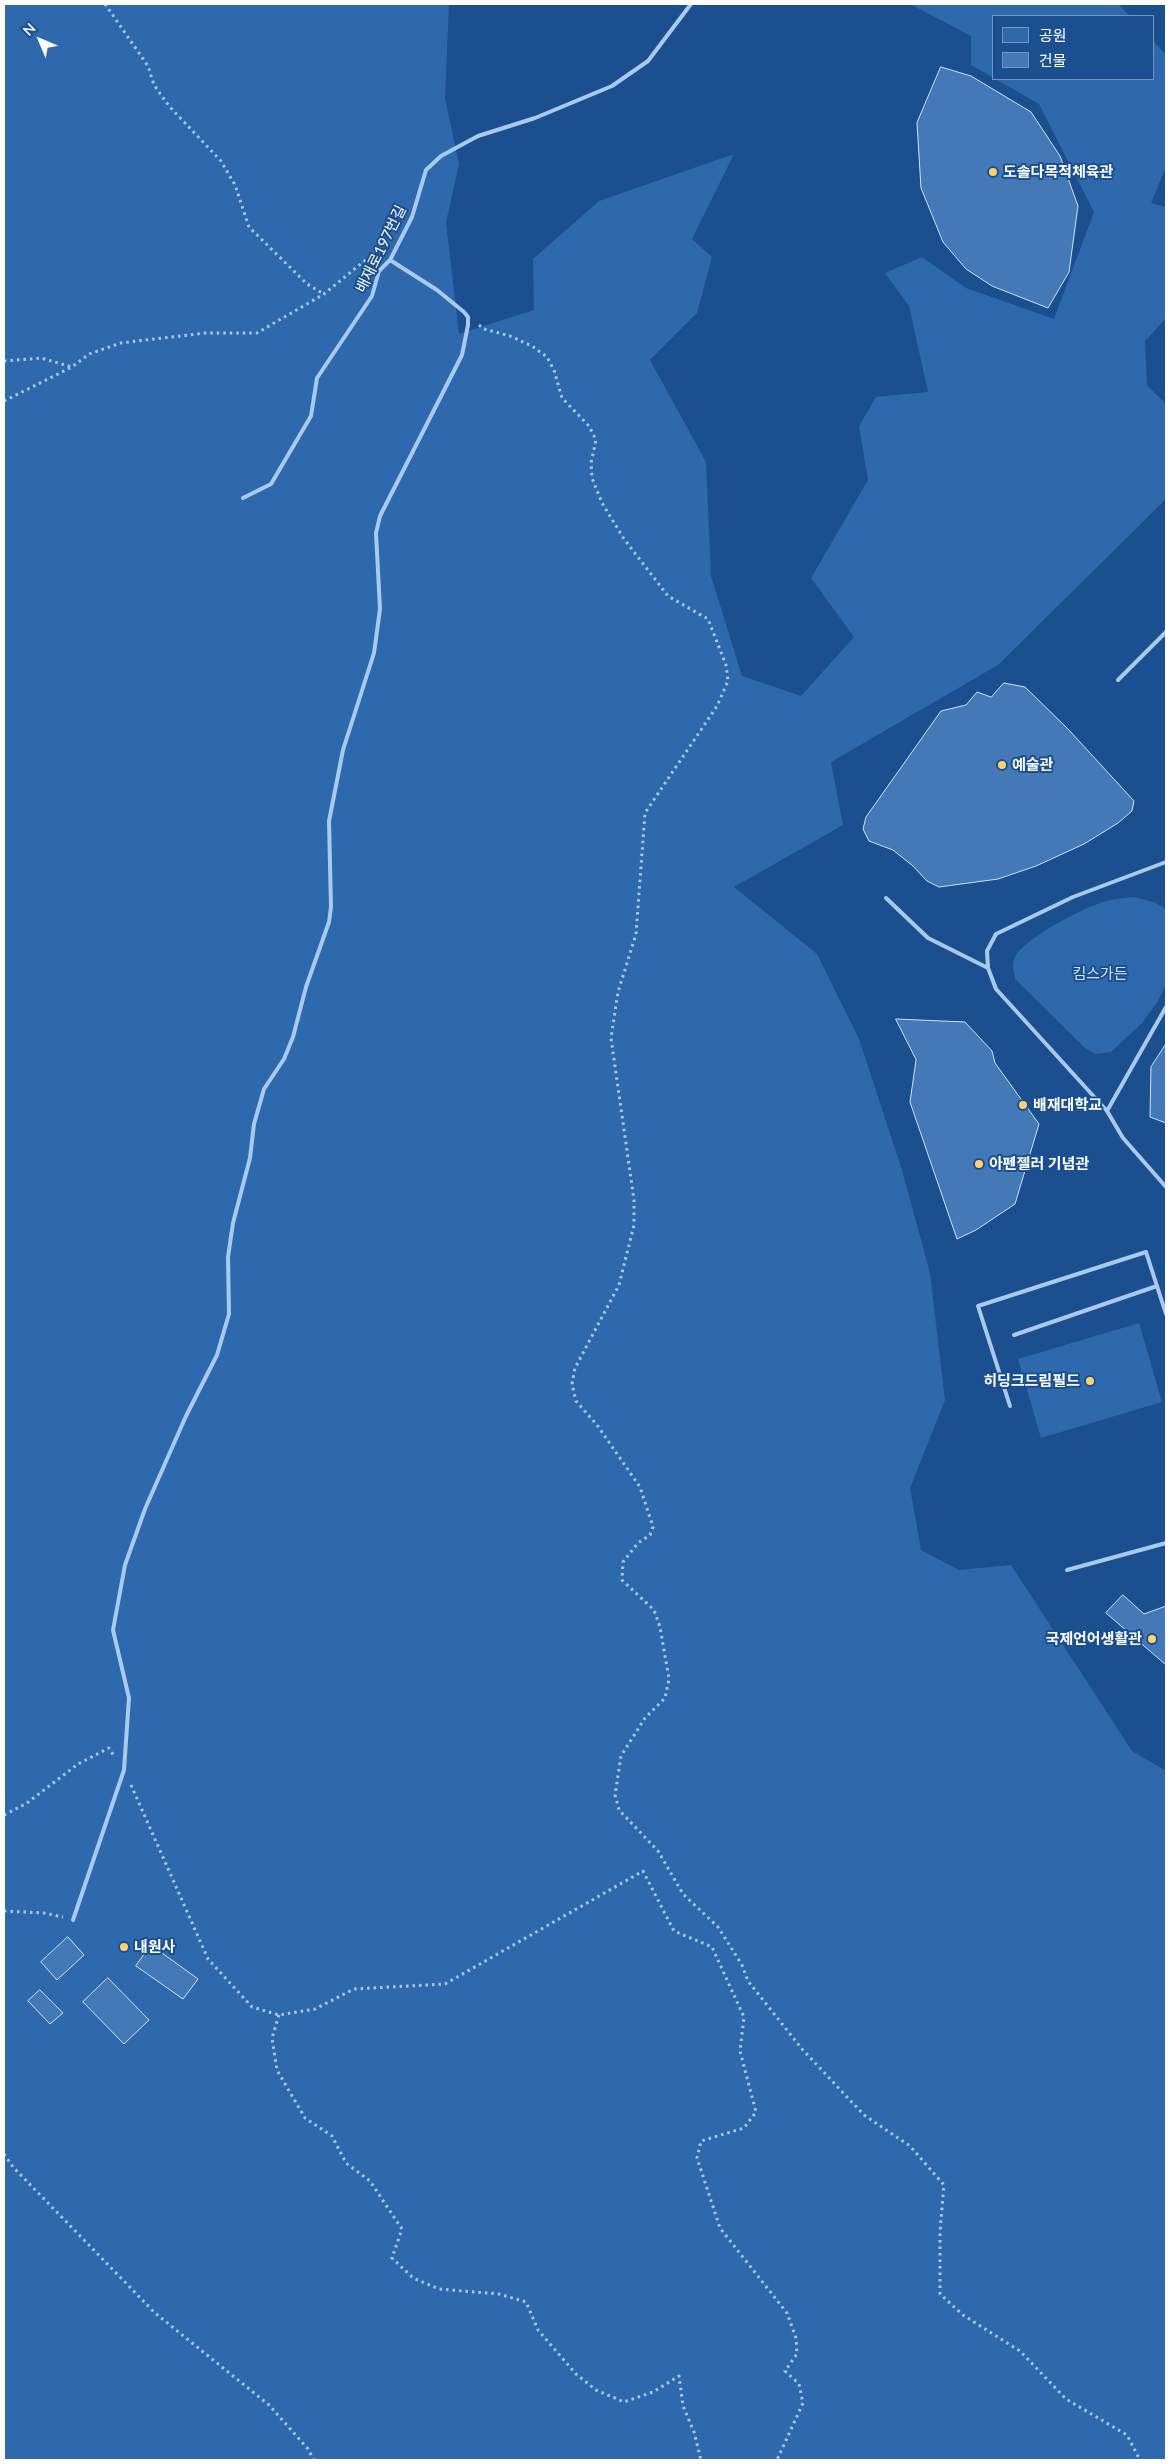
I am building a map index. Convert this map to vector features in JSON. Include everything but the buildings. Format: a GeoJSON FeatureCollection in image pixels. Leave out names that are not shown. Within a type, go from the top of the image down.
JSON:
{"type":"FeatureCollection","features":[{"type":"Feature","properties":{"kind":"lane","name":"배재로197번길"},"geometry":{"type":"LineString","coordinates":[[243,498],[271,484],[311,416],[317,378],[372,296],[380,272],[398,247],[400,237],[412,217],[417,194],[426,170],[440,156],[478,136],[535,118],[612,86],[648,62],[691,4]]}},
{"type":"Feature","properties":{"kind":"lane"},"geometry":{"type":"LineString","coordinates":[[73,1920],[124,1770],[129,1698],[113,1630],[125,1565],[145,1509],[186,1416],[217,1355],[229,1314],[228,1257],[233,1223],[250,1158],[254,1124],[264,1089],[284,1059],[293,1037],[306,987],[332,907],[329,821],[343,750],[374,653],[380,609],[376,533],[380,516],[462,355],[468,317],[437,290],[390,260]]}},
{"type":"Feature","properties":{"kind":"lane"},"geometry":{"type":"LineString","coordinates":[[1118,680],[1166,632]]}},
{"type":"Feature","properties":{"kind":"lane"},"geometry":{"type":"LineString","coordinates":[[1166,862],[1073,897],[996,934],[987,951],[988,968],[996,989],[1107,1111],[1123,1138],[1166,1187]]}},
{"type":"Feature","properties":{"kind":"lane"},"geometry":{"type":"LineString","coordinates":[[886,898],[928,938],[988,968]]}},
{"type":"Feature","properties":{"kind":"lane"},"geometry":{"type":"LineString","coordinates":[[1107,1111],[1166,1007]]}},
{"type":"Feature","properties":{"kind":"lane"},"geometry":{"type":"LineString","coordinates":[[1010,1406],[978,1306],[1146,1252],[1166,1314]]}},
{"type":"Feature","properties":{"kind":"lane"},"geometry":{"type":"LineString","coordinates":[[1014,1335],[1157,1286]]}},
{"type":"Feature","properties":{"kind":"lane"},"geometry":{"type":"LineString","coordinates":[[1067,1570],[1166,1543]]}},
{"type":"Feature","properties":{"kind":"path"},"geometry":{"type":"LineString","coordinates":[[105,4],[148,66],[154,84],[169,106],[221,161],[235,186],[249,227],[307,284],[324,294]]}},
{"type":"Feature","properties":{"kind":"path"},"geometry":{"type":"LineString","coordinates":[[4,401],[72,367],[90,354],[121,343],[205,333],[257,333],[324,294],[379,249],[398,247]]}},
{"type":"Feature","properties":{"kind":"path"},"geometry":{"type":"LineString","coordinates":[[468,317],[484,329],[510,336],[532,346],[547,356],[554,370],[562,398],[589,426],[596,440],[591,463],[592,478],[602,502],[624,539],[668,596],[708,620],[726,665],[728,680],[717,706],[645,813],[636,934],[618,992],[611,1038],[634,1200],[634,1225],[619,1285],[575,1368],[572,1384],[576,1401],[597,1425],[640,1487],[652,1527],[650,1535],[638,1543],[623,1562],[622,1580],[654,1610],[660,1627],[669,1679],[665,1698],[645,1718],[621,1756],[615,1795],[618,1810],[658,1851],[683,1894],[718,1927],[742,1965],[748,1981],[802,2049],[864,2115],[910,2146],[944,2185],[940,2231],[940,2294],[963,2315],[1020,2351],[1066,2399],[1127,2435],[1140,2460]]}},
{"type":"Feature","properties":{"kind":"path"},"geometry":{"type":"LineString","coordinates":[[4,361],[41,358],[72,367]]}},
{"type":"Feature","properties":{"kind":"path"},"geometry":{"type":"LineString","coordinates":[[4,1815],[27,1803],[78,1764],[109,1748],[124,1770],[208,1959],[252,2007],[279,2015],[315,2010],[354,1989],[445,1984],[642,1871],[674,1931],[712,1947],[744,2017],[740,2050],[756,2112],[744,2128],[701,2141],[697,2158],[720,2228],[787,2313],[796,2338],[797,2354],[785,2371],[799,2384],[803,2403],[777,2460]]}},
{"type":"Feature","properties":{"kind":"path"},"geometry":{"type":"LineString","coordinates":[[4,1911],[44,1913],[73,1920]]}},
{"type":"Feature","properties":{"kind":"path"},"geometry":{"type":"LineString","coordinates":[[279,2015],[272,2038],[277,2070],[305,2118],[332,2136],[346,2162],[370,2181],[402,2229],[392,2258],[413,2278],[439,2289],[499,2294],[526,2302],[538,2330],[576,2374],[596,2390],[624,2402],[653,2392],[679,2376],[682,2406],[694,2432],[700,2460]]}},
{"type":"Feature","properties":{"kind":"path"},"geometry":{"type":"LineString","coordinates":[[4,2154],[13,2167],[155,2313],[269,2405],[308,2449],[314,2460]]}},
{"type":"Feature","properties":{"kind":"green space"},"geometry":{"type":"Polygon","coordinates":[[[4,4],[449,4],[445,98],[459,164],[446,222],[459,334],[534,310],[533,259],[599,201],[734,154],[692,239],[712,257],[697,313],[650,360],[706,462],[711,576],[742,676],[801,696],[854,637],[811,578],[868,480],[859,426],[876,397],[928,392],[909,306],[885,273],[922,257],[966,288],[1054,319],[1094,212],[1039,104],[997,80],[1155,80],[1155,43],[1166,55],[1166,167],[1151,203],[1166,207],[1166,318],[1145,341],[1147,385],[1166,404],[1166,499],[998,665],[831,762],[843,825],[734,887],[817,954],[859,1039],[902,1170],[930,1273],[945,1400],[910,1488],[921,1550],[959,1570],[1011,1565],[1132,1751],[1166,1771],[1166,2460],[4,2460],[4,4]]]}},
{"type":"Feature","properties":{"kind":"green space"},"geometry":{"type":"Polygon","coordinates":[[[910,4],[1118,4],[1129,15],[992,15],[992,77],[971,65],[971,36],[910,4]]]}},
{"type":"Feature","properties":{"kind":"green space","name":"킴스가든"},"geometry":{"type":"Polygon","coordinates":[[[1134,897],[1154,902],[1166,909],[1166,984],[1158,1001],[1142,1023],[1111,1052],[1096,1054],[1085,1048],[1015,979],[1013,962],[1021,949],[1059,922],[1101,903],[1134,897]]]}},
{"type":"Feature","properties":{"kind":"green space","name":"히딩크드림필드"},"geometry":{"type":"Polygon","coordinates":[[[1139,1323],[1162,1402],[1041,1438],[1018,1359],[1139,1323]]]}},
{"type":"Feature","properties":{"kind":"place","name":"도솔다목적체육관"},"geometry":{"type":"Point","coordinates":[993,172]}},
{"type":"Feature","properties":{"kind":"place","name":"예술관"},"geometry":{"type":"Point","coordinates":[1002,765]}},
{"type":"Feature","properties":{"kind":"place","name":"배재대학교"},"geometry":{"type":"Point","coordinates":[1023,1105]}},
{"type":"Feature","properties":{"kind":"place","name":"아펜젤러 기념관"},"geometry":{"type":"Point","coordinates":[979,1164]}},
{"type":"Feature","properties":{"kind":"place","name":"히딩크드림필드"},"geometry":{"type":"Point","coordinates":[1090,1381]}},
{"type":"Feature","properties":{"kind":"place","name":"국제언어생활관"},"geometry":{"type":"Point","coordinates":[1152,1639]}},
{"type":"Feature","properties":{"kind":"place","name":"내원사"},"geometry":{"type":"Point","coordinates":[124,1947]}}]}
